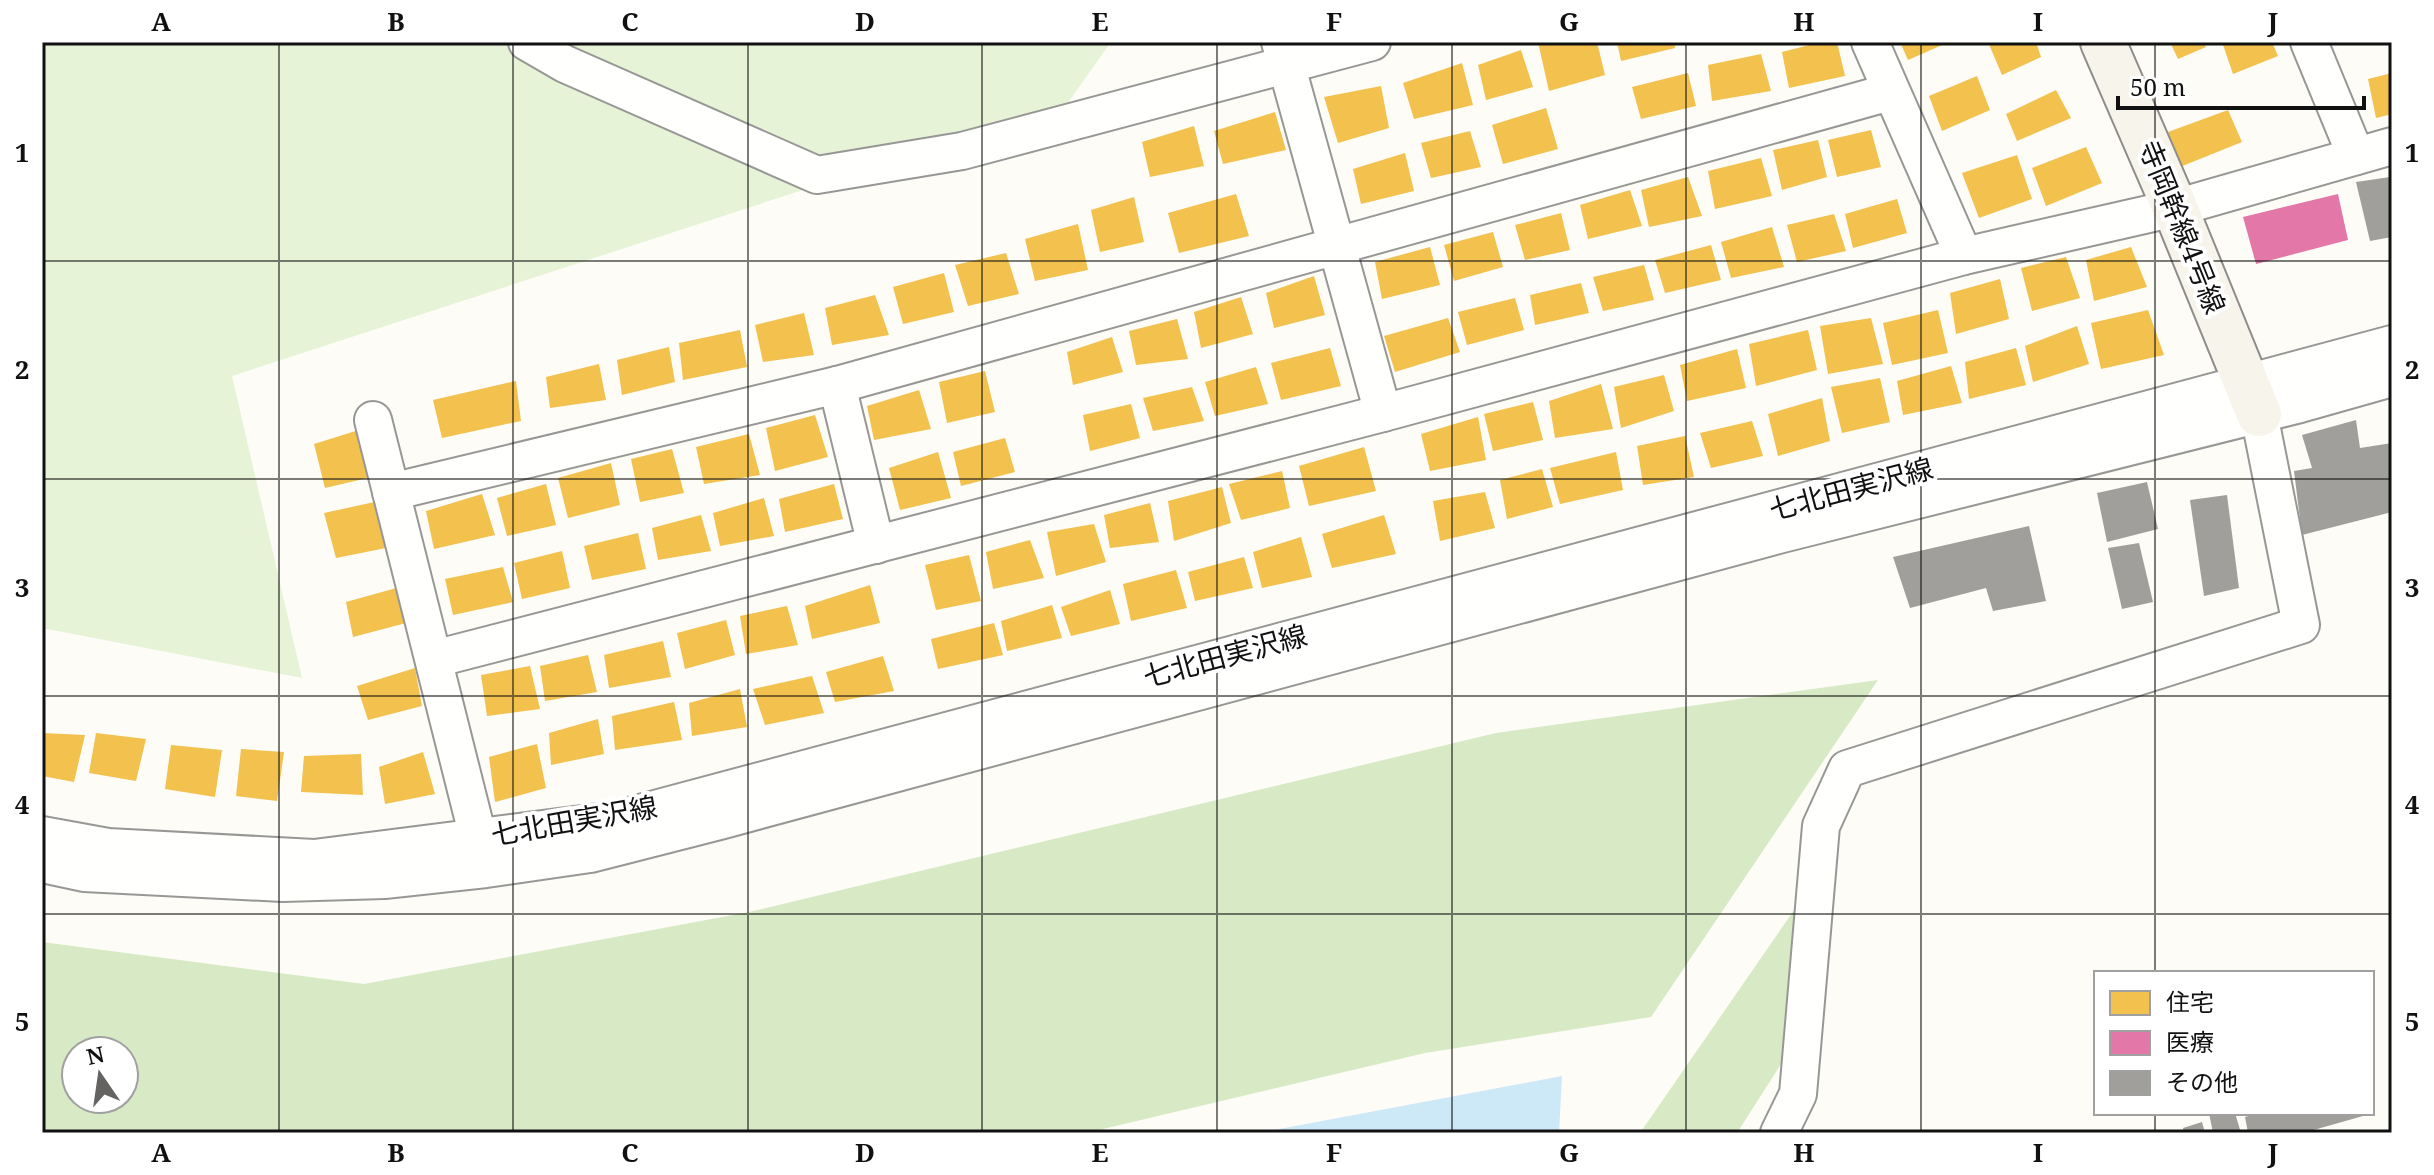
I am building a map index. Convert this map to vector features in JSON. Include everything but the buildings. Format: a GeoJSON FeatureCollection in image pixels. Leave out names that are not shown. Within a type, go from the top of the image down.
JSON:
{"type":"FeatureCollection","features":[{"type":"Feature","properties":{"kind":"street"},"geometry":{"type":"LineString","coordinates":[[527,42],[565,64],[817,175],[962,151],[1282,54],[1372,42]]}},
{"type":"Feature","properties":{"kind":"street"},"geometry":{"type":"LineString","coordinates":[[1870,42],[1964,256]]}},
{"type":"Feature","properties":{"kind":"street","name":"寺岡幹線4号線"},"geometry":{"type":"LineString","coordinates":[[2103,42],[2253,398]]}},
{"type":"Feature","properties":{"kind":"street"},"geometry":{"type":"LineString","coordinates":[[2309,42],[2356,156]]}},
{"type":"Feature","properties":{"kind":"street"},"geometry":{"type":"LineString","coordinates":[[1282,54],[1383,413]]}},
{"type":"Feature","properties":{"kind":"street"},"geometry":{"type":"LineString","coordinates":[[391,492],[837,385],[1890,92]]}},
{"type":"Feature","properties":{"kind":"street"},"geometry":{"type":"LineString","coordinates":[[434,659],[1383,413],[1964,256],[2175,208],[2392,146]]}},
{"type":"Feature","properties":{"kind":"street"},"geometry":{"type":"LineString","coordinates":[[42,864],[84,873],[283,883],[384,880],[482,854],[590,854],[1766,538],[2253,398],[2392,344]]}},
{"type":"Feature","properties":{"kind":"street"},"geometry":{"type":"LineString","coordinates":[[2253,398],[2392,378]]}},
{"type":"Feature","properties":{"kind":"street"},"geometry":{"type":"LineString","coordinates":[[837,385],[876,545]]}},
{"type":"Feature","properties":{"kind":"street"},"geometry":{"type":"LineString","coordinates":[[1779,1133],[1798,1094],[1821,826],[1847,769],[2301,625],[2253,398]]}},
{"type":"Feature","properties":{"kind":"street"},"geometry":{"type":"LineString","coordinates":[[373,420],[482,854]]}},
{"type":"Feature","properties":{"kind":"street","name":"七北田実沢線"},"geometry":{"type":"LineString","coordinates":[[42,835],[108,847],[314,858],[482,854]]}},
{"type":"Feature","properties":{"kind":"green space"},"geometry":{"type":"Polygon","coordinates":[[[42,42],[1111,42],[1067,104],[232,376],[302,678],[42,628],[42,42]]]}},
{"type":"Feature","properties":{"kind":"green space"},"geometry":{"type":"Polygon","coordinates":[[[1878,680],[1651,1017],[1425,1053],[1086,1133],[42,1133],[42,942],[364,984],[749,912],[1496,733],[1878,680]]]}},
{"type":"Feature","properties":{"kind":"green space"},"geometry":{"type":"Polygon","coordinates":[[[1810,887],[1790,1050],[1737,1133],[1640,1133],[1810,887]]]}},
{"type":"Feature","properties":{"kind":"water"},"geometry":{"type":"Polygon","coordinates":[[[1562,1076],[1559,1133],[1258,1133],[1562,1076]]]}}]}
